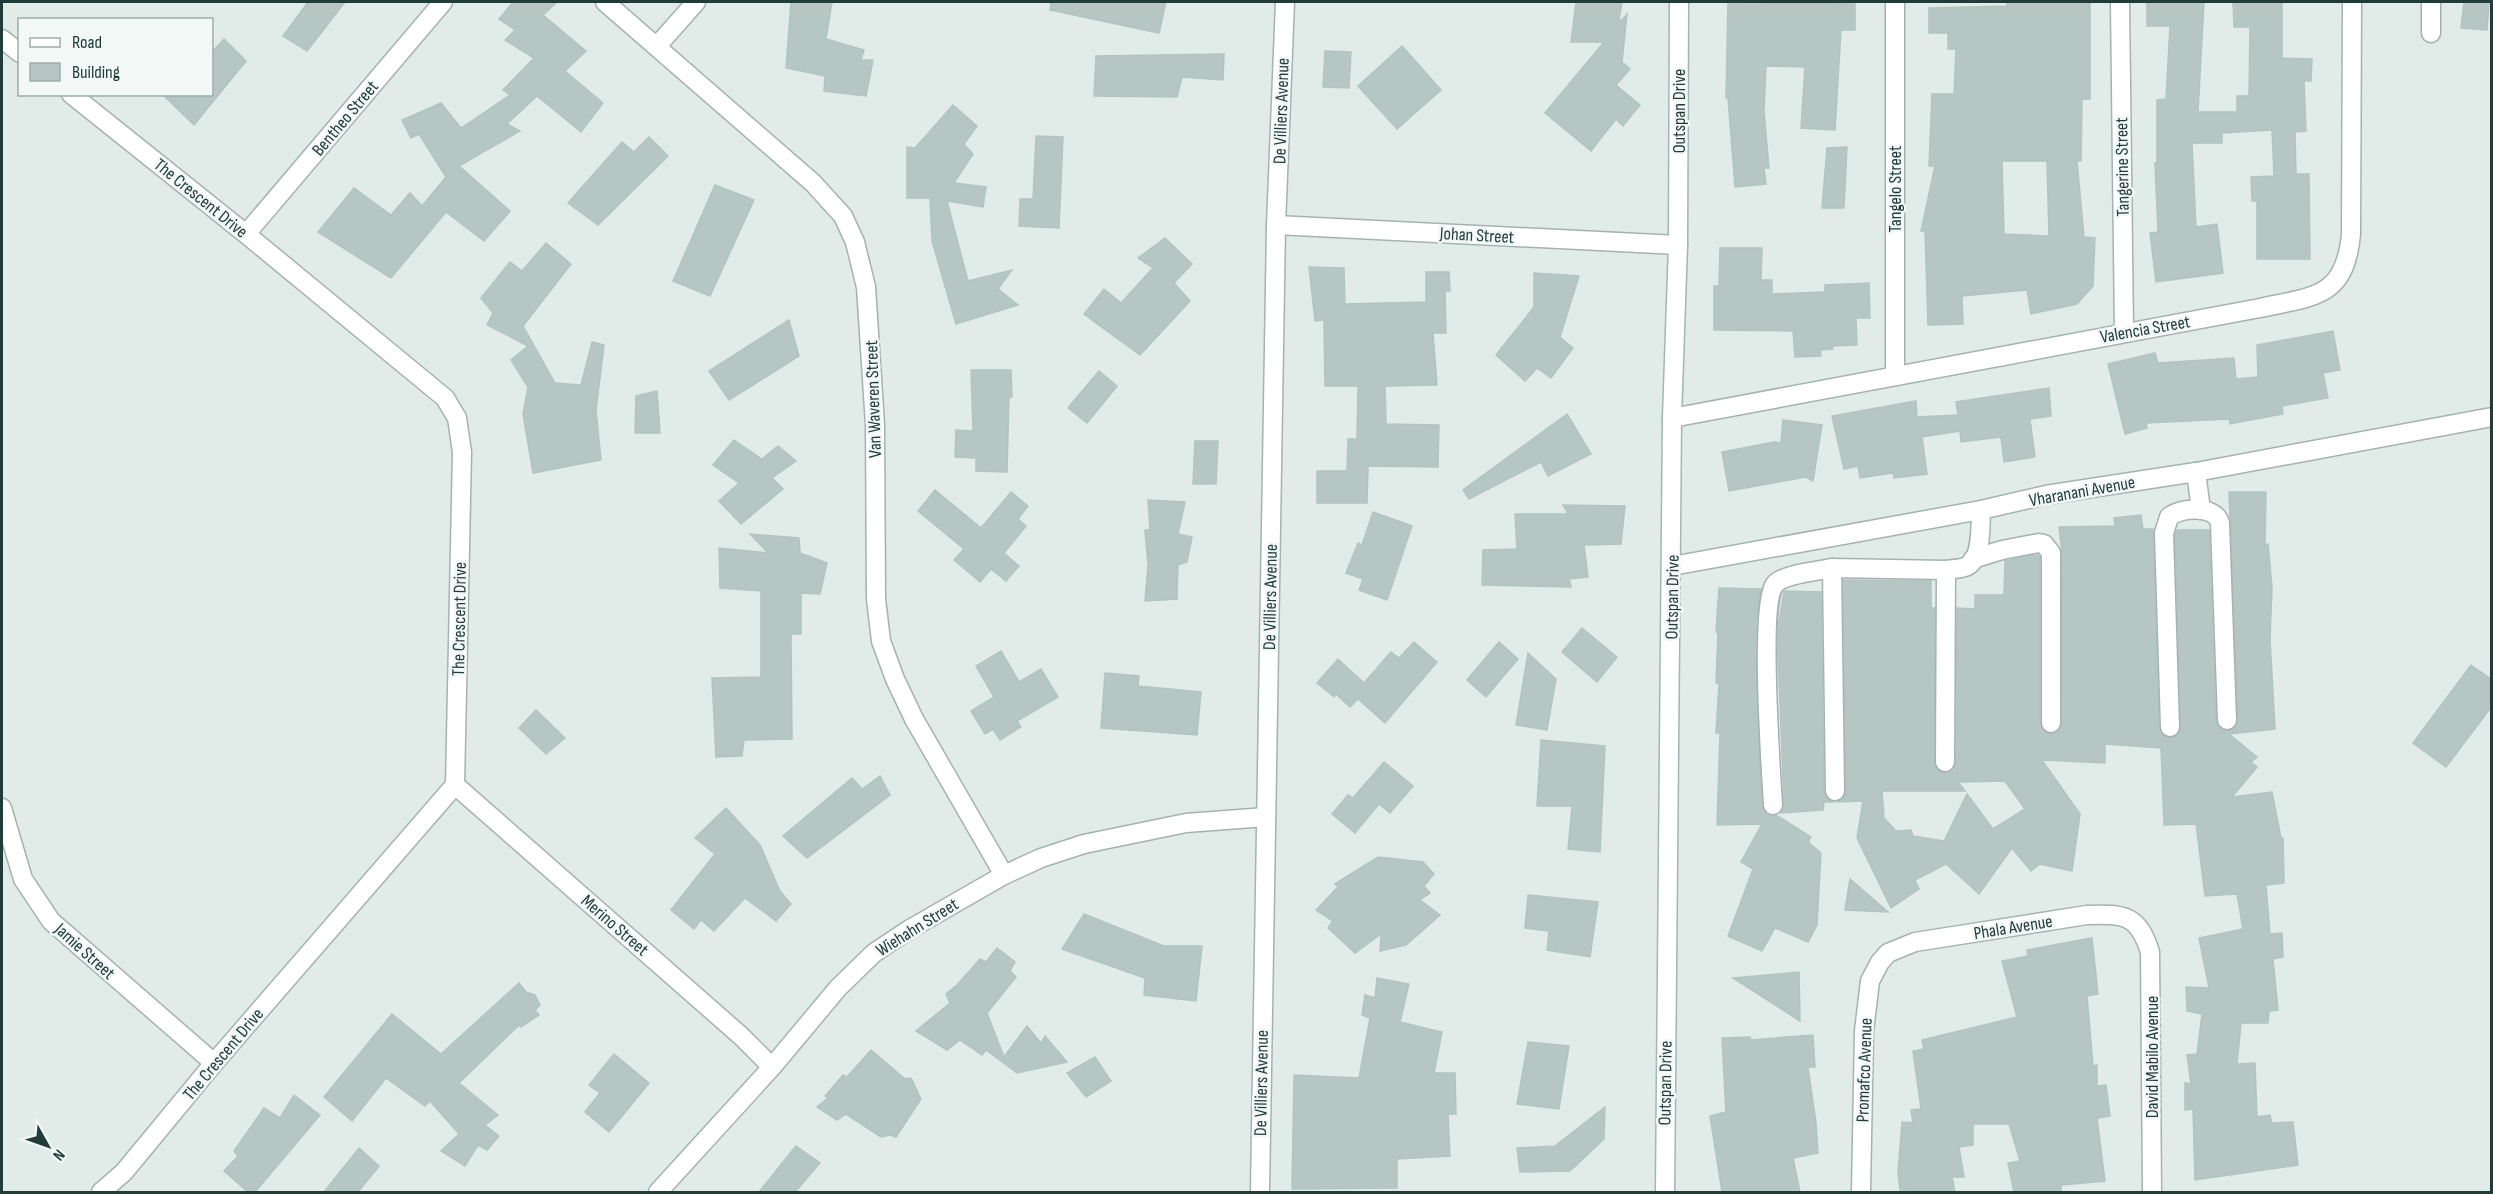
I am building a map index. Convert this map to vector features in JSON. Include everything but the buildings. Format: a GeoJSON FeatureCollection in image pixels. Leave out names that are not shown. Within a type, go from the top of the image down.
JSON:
{"type":"FeatureCollection","features":[{"type":"Feature","properties":{"kind":"street","name":"Bentheo Street"},"geometry":{"type":"LineString","coordinates":[[246,234],[443,2]]}},
{"type":"Feature","properties":{"kind":"street","name":"Van Waveren Street"},"geometry":{"type":"LineString","coordinates":[[605,2],[813,183],[843,216],[855,242],[866,287],[870,328],[875,425],[876,598],[881,641],[895,679],[915,720],[1004,875]]}},
{"type":"Feature","properties":{"kind":"street"},"geometry":{"type":"LineString","coordinates":[[657,46],[696,2]]}},
{"type":"Feature","properties":{"kind":"street","name":"De Villiers Avenue"},"geometry":{"type":"LineString","coordinates":[[1260,1192],[1276,225],[1285,2]]}},
{"type":"Feature","properties":{"kind":"street","name":"Outspan Drive"},"geometry":{"type":"LineString","coordinates":[[1665,1192],[1672,418],[1678,245],[1679,2]]}},
{"type":"Feature","properties":{"kind":"street","name":"Tangelo Street"},"geometry":{"type":"LineString","coordinates":[[1895,2],[1895,375]]}},
{"type":"Feature","properties":{"kind":"street","name":"Tangerine Street"},"geometry":{"type":"LineString","coordinates":[[2120,2],[2124,333]]}},
{"type":"Feature","properties":{"kind":"street","name":"Valencia Street"},"geometry":{"type":"LineString","coordinates":[[1672,418],[2298,300],[2318,294],[2340,278],[2349,256],[2352,2]]}},
{"type":"Feature","properties":{"kind":"street"},"geometry":{"type":"LineString","coordinates":[[2431,2],[2431,33]]}},
{"type":"Feature","properties":{"kind":"street"},"geometry":{"type":"LineString","coordinates":[[2,39],[18,51]]}},
{"type":"Feature","properties":{"kind":"street","name":"The Crescent Drive"},"geometry":{"type":"LineString","coordinates":[[74,96],[445,398],[457,418],[462,452],[455,785],[214,1063],[124,1172],[102,1192]]}},
{"type":"Feature","properties":{"kind":"street","name":"Johan Street"},"geometry":{"type":"LineString","coordinates":[[1276,225],[1678,245]]}},
{"type":"Feature","properties":{"kind":"street","name":"Vharanani Avenue"},"geometry":{"type":"LineString","coordinates":[[1672,566],[1981,510],[2046,495],[2196,472],[2492,417]]}},
{"type":"Feature","properties":{"kind":"street"},"geometry":{"type":"LineString","coordinates":[[2196,472],[2201,510]]}},
{"type":"Feature","properties":{"kind":"street"},"geometry":{"type":"LineString","coordinates":[[1773,805],[1766,633],[1773,587],[1780,579],[1832,568],[1946,570],[1964,568],[1973,559],[1977,550],[1981,510]]}},
{"type":"Feature","properties":{"kind":"street"},"geometry":{"type":"LineString","coordinates":[[2170,727],[2164,534],[2172,514],[2201,510],[2217,514],[2220,523],[2227,720]]}},
{"type":"Feature","properties":{"kind":"street"},"geometry":{"type":"LineString","coordinates":[[1973,559],[2002,550],[2039,543],[2044,544],[2052,553],[2051,723]]}},
{"type":"Feature","properties":{"kind":"street"},"geometry":{"type":"LineString","coordinates":[[1832,568],[1835,791]]}},
{"type":"Feature","properties":{"kind":"street"},"geometry":{"type":"LineString","coordinates":[[1945,762],[1946,570]]}},
{"type":"Feature","properties":{"kind":"street","name":"Merino Street"},"geometry":{"type":"LineString","coordinates":[[455,785],[732,1029],[772,1067]]}},
{"type":"Feature","properties":{"kind":"street","name":"Jamie Street"},"geometry":{"type":"LineString","coordinates":[[2,808],[23,879],[51,921],[214,1063]]}},
{"type":"Feature","properties":{"kind":"street","name":"Wiehahn Street"},"geometry":{"type":"LineString","coordinates":[[658,1192],[772,1067],[838,988],[874,953],[910,929],[1004,875],[1041,858],[1119,836],[1186,823],[1266,817]]}},
{"type":"Feature","properties":{"kind":"street","name":"Phala Avenue"},"geometry":{"type":"LineString","coordinates":[[1888,953],[1914,942],[2087,915],[2127,917],[2138,924]]}},
{"type":"Feature","properties":{"kind":"street","name":"David Mabilo Avenue"},"geometry":{"type":"LineString","coordinates":[[2138,924],[2150,952],[2152,1192]]}},
{"type":"Feature","properties":{"kind":"street","name":"Promafco Avenue"},"geometry":{"type":"LineString","coordinates":[[1861,1192],[1866,1006],[1870,981],[1880,962],[1888,953]]}}]}
